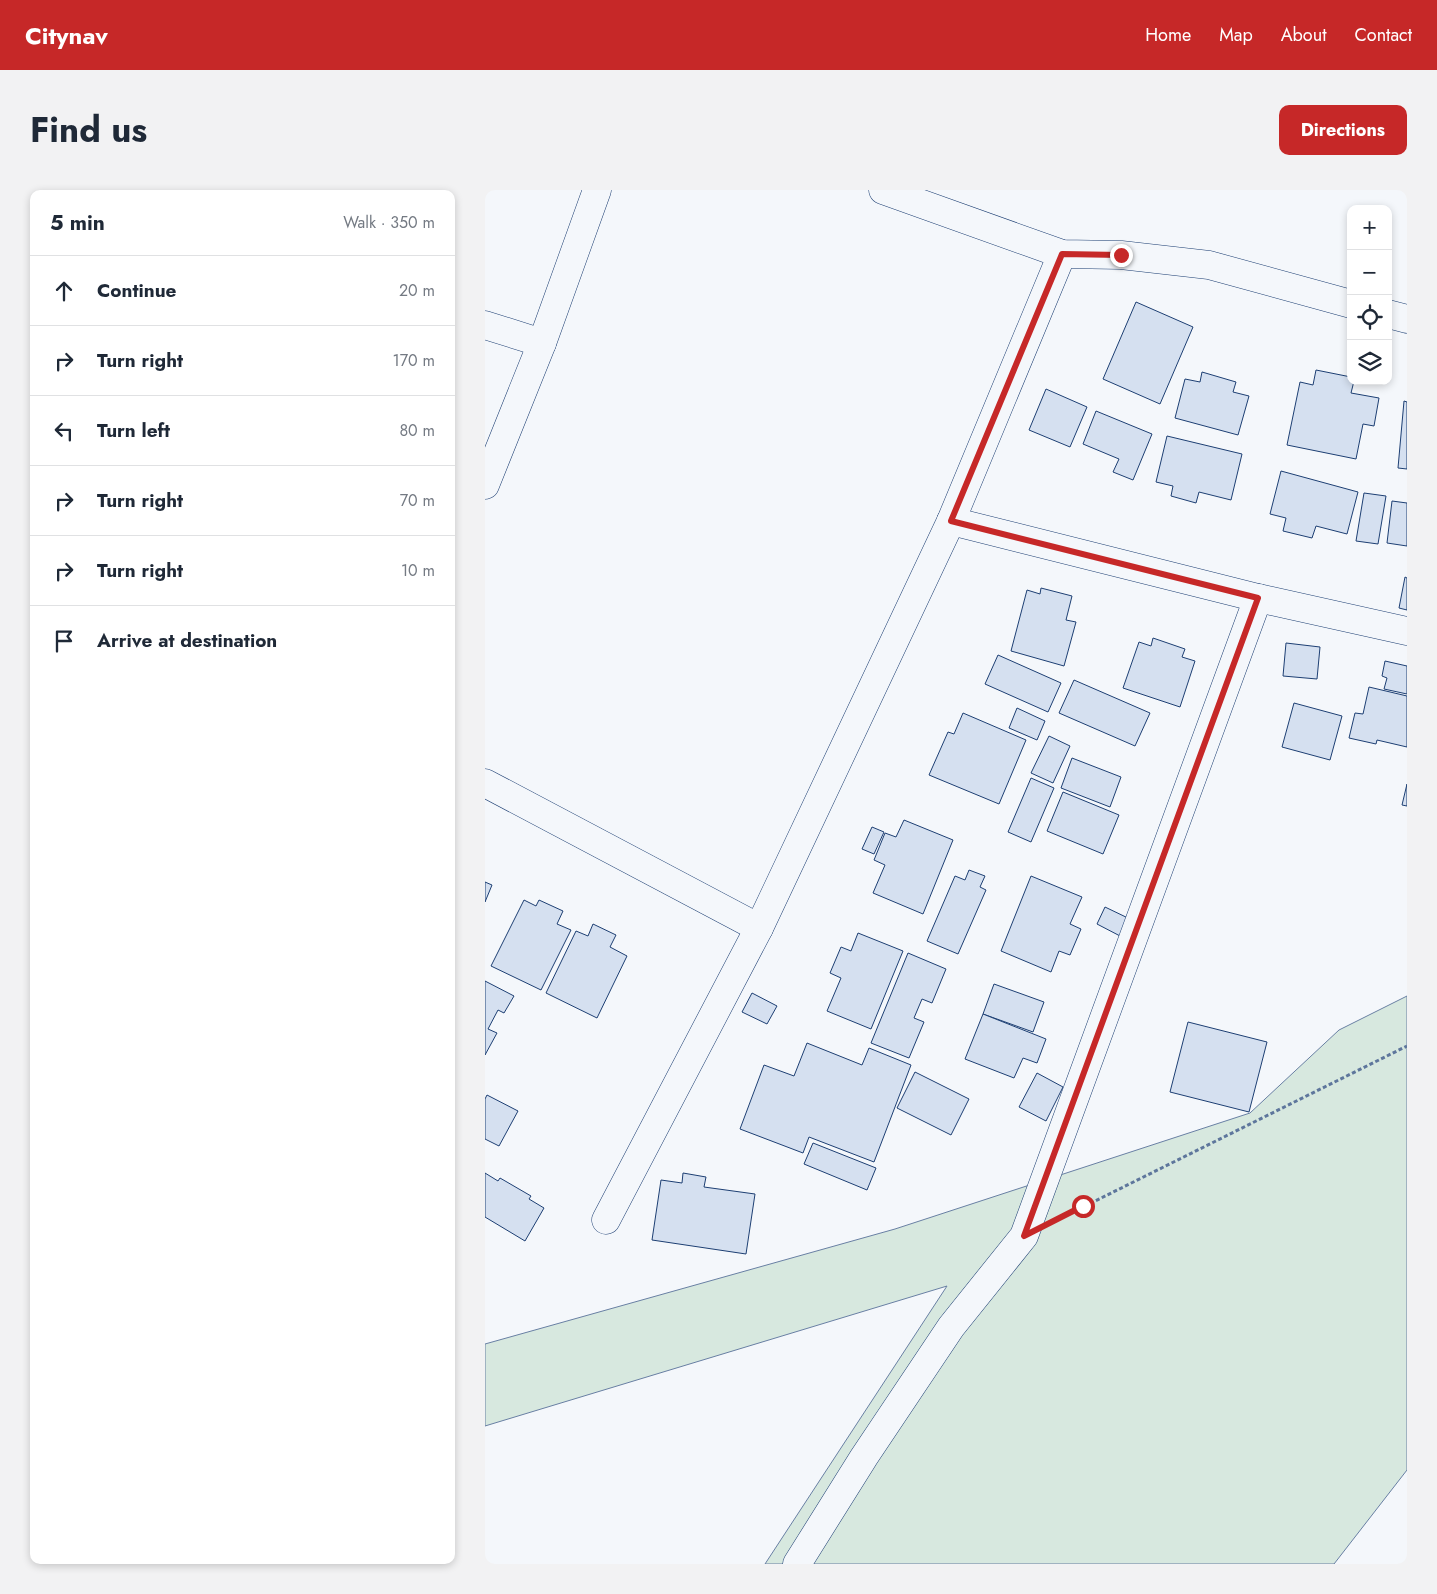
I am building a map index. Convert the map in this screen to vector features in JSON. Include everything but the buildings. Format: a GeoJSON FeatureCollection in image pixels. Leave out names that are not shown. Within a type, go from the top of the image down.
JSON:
{"type":"FeatureCollection","features":[{"type":"Feature","properties":{"kind":"street"},"geometry":{"type":"LineString","coordinates":[[485,485],[542,343],[597,190]]}},
{"type":"Feature","properties":{"kind":"street"},"geometry":{"type":"LineString","coordinates":[[883,190],[1062,254],[1121,255],[1209,265],[1347,303]]}},
{"type":"Feature","properties":{"kind":"street"},"geometry":{"type":"LineString","coordinates":[[606,1220],[759,928],[951,521],[1062,254]]}},
{"type":"Feature","properties":{"kind":"street"},"geometry":{"type":"LineString","coordinates":[[1392,315],[1407,319]]}},
{"type":"Feature","properties":{"kind":"street"},"geometry":{"type":"LineString","coordinates":[[485,324],[542,343]]}},
{"type":"Feature","properties":{"kind":"street"},"geometry":{"type":"LineString","coordinates":[[951,521],[1258,598],[1407,631]]}},
{"type":"Feature","properties":{"kind":"street"},"geometry":{"type":"LineString","coordinates":[[797,1564],[864,1456],[951,1327],[1024,1236],[1258,598]]}},
{"type":"Feature","properties":{"kind":"street"},"geometry":{"type":"LineString","coordinates":[[485,783],[759,928]]}},
{"type":"Feature","properties":{"kind":"path"},"geometry":{"type":"LineString","coordinates":[[1024,1236],[1407,1046]]}},
{"type":"Feature","properties":{"kind":"shaded area"},"geometry":{"type":"Polygon","coordinates":[[[1407,996],[1407,1470],[1334,1564],[765,1564],[947,1286],[485,1426],[485,1344],[895,1229],[1250,1113],[1339,1030],[1407,996]]]}},
{"type":"Feature","properties":{"kind":"route"},"geometry":{"type":"LineString","coordinates":[[1083,1206],[1024,1236],[1258,598],[951,521],[1062,254],[1121,255]]}}]}
